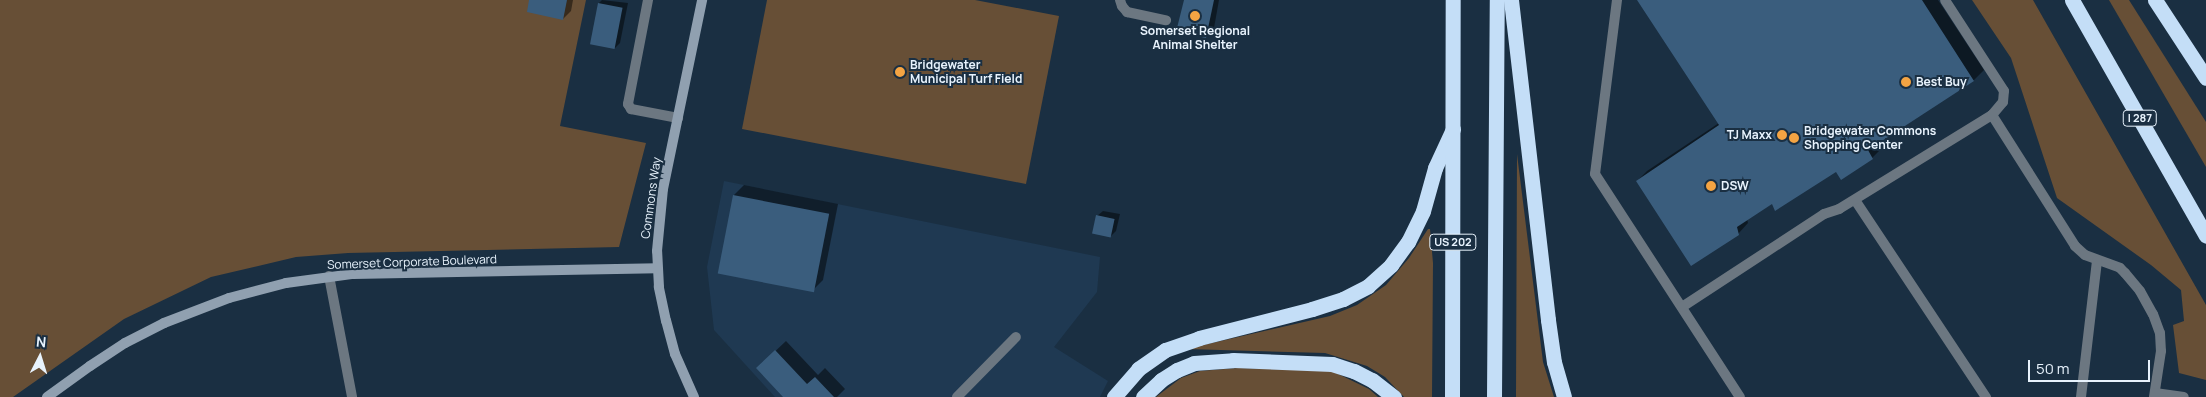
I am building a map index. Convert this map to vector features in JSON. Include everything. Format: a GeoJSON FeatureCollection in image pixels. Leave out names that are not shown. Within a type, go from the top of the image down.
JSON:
{"type":"FeatureCollection","features":[{"type":"Feature","properties":{"kind":"highway","name":"US 202"},"geometry":{"type":"LineString","coordinates":[[1452,397],[1453,0]]}},
{"type":"Feature","properties":{"kind":"highway","name":"US 202"},"geometry":{"type":"LineString","coordinates":[[1494,397],[1497,0]]}},
{"type":"Feature","properties":{"kind":"highway"},"geometry":{"type":"LineString","coordinates":[[1511,0],[1548,320],[1554,362],[1564,397]]}},
{"type":"Feature","properties":{"kind":"highway","name":"I 287"},"geometry":{"type":"LineString","coordinates":[[2072,0],[2206,236]]}},
{"type":"Feature","properties":{"kind":"highway"},"geometry":{"type":"LineString","coordinates":[[2155,0],[2206,78]]}},
{"type":"Feature","properties":{"kind":"highway"},"geometry":{"type":"LineString","coordinates":[[1114,397],[1138,369],[1165,350],[1199,338],[1344,299],[1368,286],[1391,265],[1408,242],[1424,211],[1435,168],[1453,128]]}},
{"type":"Feature","properties":{"kind":"highway"},"geometry":{"type":"LineString","coordinates":[[1143,397],[1161,380],[1177,370],[1194,363],[1233,360],[1332,364],[1354,370],[1372,380],[1394,397]]}},
{"type":"Feature","properties":{"kind":"street","name":"Commons Way"},"geometry":{"type":"LineString","coordinates":[[694,397],[676,354],[666,321],[657,268],[657,229],[702,0]]}},
{"type":"Feature","properties":{"kind":"street","name":"Somerset Corporate Boulevard"},"geometry":{"type":"LineString","coordinates":[[48,397],[125,343],[196,310],[258,290],[329,276],[657,268]]}},
{"type":"Feature","properties":{"kind":"lane"},"geometry":{"type":"LineString","coordinates":[[648,0],[628,104],[631,109],[678,118]]}},
{"type":"Feature","properties":{"kind":"lane"},"geometry":{"type":"LineString","coordinates":[[1120,0],[1127,12],[1166,20]]}},
{"type":"Feature","properties":{"kind":"lane"},"geometry":{"type":"LineString","coordinates":[[1617,0],[1595,174],[1740,397]]}},
{"type":"Feature","properties":{"kind":"lane"},"geometry":{"type":"LineString","coordinates":[[1682,307],[1824,214],[1839,209],[1992,114],[2003,102],[2004,91],[1945,0]]}},
{"type":"Feature","properties":{"kind":"lane"},"geometry":{"type":"LineString","coordinates":[[1992,114],[2075,246],[2085,255],[2125,272],[2140,291],[2153,314],[2160,334],[2161,351],[2154,395],[2184,397]]}},
{"type":"Feature","properties":{"kind":"lane"},"geometry":{"type":"LineString","coordinates":[[1854,200],[1986,397]]}},
{"type":"Feature","properties":{"kind":"lane"},"geometry":{"type":"LineString","coordinates":[[2081,397],[2098,261]]}},
{"type":"Feature","properties":{"kind":"lane"},"geometry":{"type":"LineString","coordinates":[[329,276],[352,397]]}},
{"type":"Feature","properties":{"kind":"lane"},"geometry":{"type":"LineString","coordinates":[[957,397],[1016,337]]}},
{"type":"Feature","properties":{"kind":"shaded area"},"geometry":{"type":"Polygon","coordinates":[[[0,0],[586,0],[560,126],[646,143],[619,247],[348,253],[296,257],[211,277],[124,319],[13,397],[0,397],[0,0]]]}},
{"type":"Feature","properties":{"kind":"shaded area","name":"Bridgewater Municipal Turf Field"},"geometry":{"type":"Polygon","coordinates":[[[767,0],[975,0],[1059,16],[1026,184],[742,129],[767,0]]]}},
{"type":"Feature","properties":{"kind":"shaded area"},"geometry":{"type":"Polygon","coordinates":[[[1972,0],[2033,0],[2206,305],[2206,380],[2179,373],[2173,325],[2184,321],[2181,290],[2151,265],[2057,198],[2011,58],[1972,0]]]}},
{"type":"Feature","properties":{"kind":"shaded area"},"geometry":{"type":"Polygon","coordinates":[[[2109,0],[2129,0],[2206,122],[2206,167],[2109,0]]]}},
{"type":"Feature","properties":{"kind":"shaded area"},"geometry":{"type":"Polygon","coordinates":[[[1517,154],[1543,362],[1554,397],[1516,397],[1517,154]]]}},
{"type":"Feature","properties":{"kind":"shaded area"},"geometry":{"type":"Polygon","coordinates":[[[724,181],[1100,257],[1097,292],[1054,347],[1108,381],[1100,397],[775,397],[714,330],[707,267],[724,181]]]}},
{"type":"Feature","properties":{"kind":"shaded area"},"geometry":{"type":"Polygon","coordinates":[[[1428,229],[1430,229],[1433,263],[1432,397],[1404,397],[1385,377],[1367,366],[1325,353],[1186,349],[1330,316],[1357,305],[1386,285],[1409,258],[1428,229]]]}},
{"type":"Feature","properties":{"kind":"shaded area"},"geometry":{"type":"Polygon","coordinates":[[[1238,368],[1332,371],[1369,389],[1378,397],[1156,397],[1181,378],[1200,371],[1238,368]]]}},
{"type":"Feature","properties":{"kind":"building"},"geometry":{"type":"Polygon","coordinates":[[[529,0],[567,0],[563,20],[527,12],[529,0]]]}},
{"type":"Feature","properties":{"kind":"building","name":"Somerset Regional Animal Shelter"},"geometry":{"type":"Polygon","coordinates":[[[1184,0],[1214,0],[1206,38],[1176,32],[1184,0]]]}},
{"type":"Feature","properties":{"kind":"building","name":"Bridgewater Commons Shopping Center"},"geometry":{"type":"Polygon","coordinates":[[[1637,0],[1922,0],[1974,81],[1868,150],[1873,159],[1841,180],[1836,172],[1775,211],[1772,204],[1737,227],[1739,235],[1691,266],[1636,181],[1719,125],[1637,0]]]}},
{"type":"Feature","properties":{"kind":"building"},"geometry":{"type":"Polygon","coordinates":[[[598,3],[623,8],[615,49],[590,44],[598,3]]]}},
{"type":"Feature","properties":{"kind":"building"},"geometry":{"type":"Polygon","coordinates":[[[733,195],[829,214],[814,292],[718,274],[733,195]]]}},
{"type":"Feature","properties":{"kind":"building"},"geometry":{"type":"Polygon","coordinates":[[[1096,215],[1115,219],[1111,238],[1092,234],[1096,215]]]}},
{"type":"Feature","properties":{"kind":"building"},"geometry":{"type":"Polygon","coordinates":[[[775,350],[807,384],[815,377],[834,397],[783,397],[756,368],[775,350]]]}},
{"type":"Feature","properties":{"kind":"place","name":"Somerset Regional Animal Shelter"},"geometry":{"type":"Point","coordinates":[1195,16]}},
{"type":"Feature","properties":{"kind":"place","name":"Bridgewater Municipal Turf Field"},"geometry":{"type":"Point","coordinates":[900,72]}},
{"type":"Feature","properties":{"kind":"place","name":"Best Buy"},"geometry":{"type":"Point","coordinates":[1906,82]}},
{"type":"Feature","properties":{"kind":"place","name":"TJ Maxx"},"geometry":{"type":"Point","coordinates":[1782,135]}},
{"type":"Feature","properties":{"kind":"place","name":"Bridgewater Commons Shopping Center"},"geometry":{"type":"Point","coordinates":[1794,138]}},
{"type":"Feature","properties":{"kind":"place","name":"DSW"},"geometry":{"type":"Point","coordinates":[1711,186]}}]}
